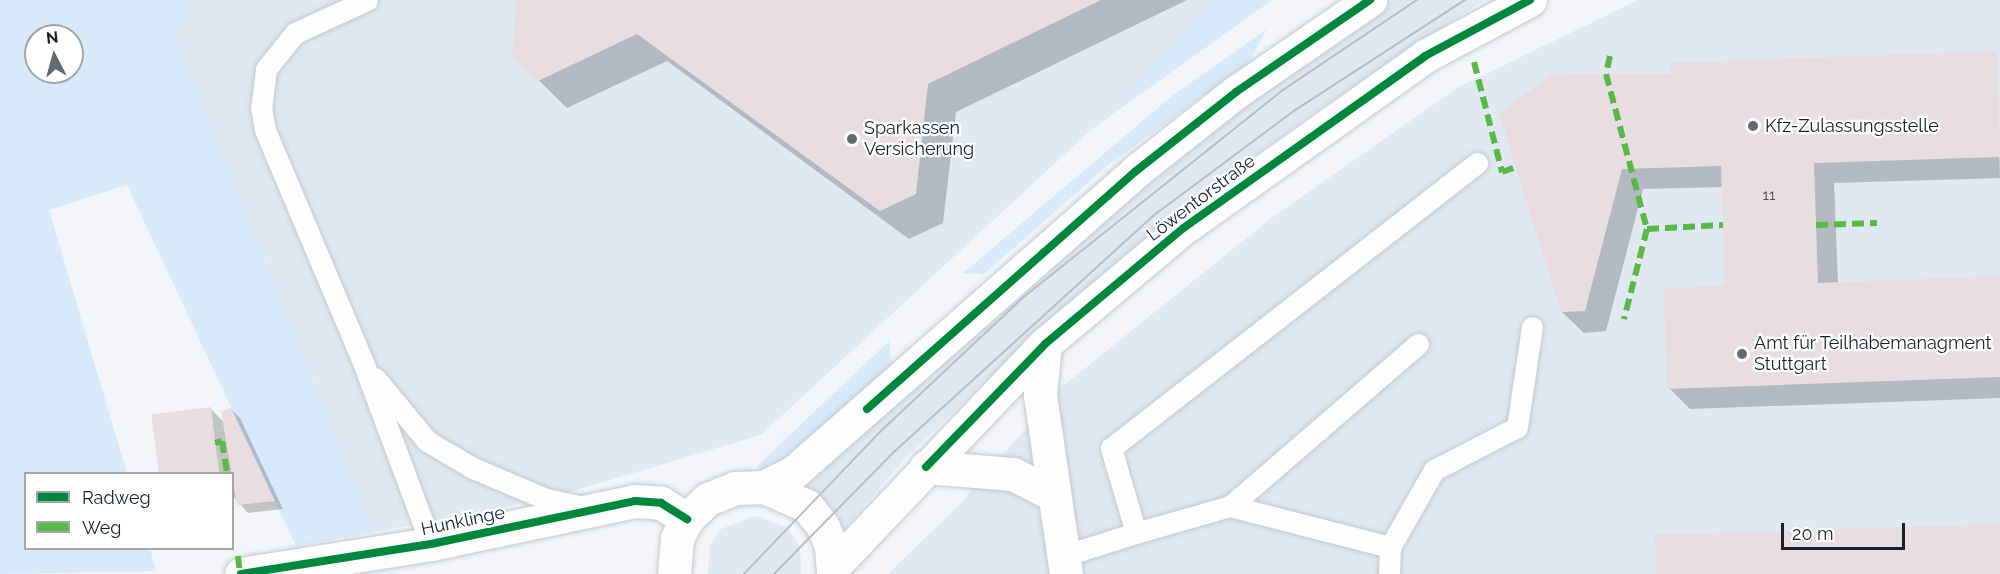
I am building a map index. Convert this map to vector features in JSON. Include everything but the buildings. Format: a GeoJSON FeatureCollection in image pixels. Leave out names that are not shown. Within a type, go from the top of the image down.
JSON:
{"type":"FeatureCollection","features":[{"type":"Feature","properties":{"kind":"main road","name":"Löwentorstraße"},"geometry":{"type":"LineString","coordinates":[[764,487],[804,463],[1136,171],[1236,92],[1370,0]]}},
{"type":"Feature","properties":{"kind":"main road","name":"Löwentorstraße"},"geometry":{"type":"LineString","coordinates":[[834,570],[926,467],[1045,344],[1182,229],[1318,128],[1425,56],[1530,0]]}},
{"type":"Feature","properties":{"kind":"main road"},"geometry":{"type":"LineString","coordinates":[[1045,344],[1040,395],[1064,565]]}},
{"type":"Feature","properties":{"kind":"main road"},"geometry":{"type":"LineString","coordinates":[[926,467],[1013,474],[1054,495]]}},
{"type":"Feature","properties":{"kind":"main road","name":"Löwentorstraße"},"geometry":{"type":"LineString","coordinates":[[669,569],[687,519],[708,499],[735,488],[764,487],[807,506],[827,535],[834,570]]}},
{"type":"Feature","properties":{"kind":"main road","name":"Hunklinge"},"geometry":{"type":"LineString","coordinates":[[241,574],[431,544],[590,509],[661,503],[687,519]]}},
{"type":"Feature","properties":{"kind":"lane"},"geometry":{"type":"LineString","coordinates":[[367,0],[295,33],[266,69],[261,107],[265,130],[361,357],[431,544]]}},
{"type":"Feature","properties":{"kind":"lane"},"geometry":{"type":"LineString","coordinates":[[1136,533],[1112,448],[1477,163]]}},
{"type":"Feature","properties":{"kind":"lane"},"geometry":{"type":"LineString","coordinates":[[1389,574],[1390,547],[1434,470],[1517,427],[1532,327]]}},
{"type":"Feature","properties":{"kind":"lane"},"geometry":{"type":"LineString","coordinates":[[1064,565],[1136,533],[1230,506],[1418,344]]}},
{"type":"Feature","properties":{"kind":"lane"},"geometry":{"type":"LineString","coordinates":[[361,357],[391,404],[427,441],[473,468],[546,499],[590,509]]}},
{"type":"Feature","properties":{"kind":"lane"},"geometry":{"type":"LineString","coordinates":[[1230,506],[1390,547]]}},
{"type":"Feature","properties":{"kind":"shaded area"},"geometry":{"type":"Polygon","coordinates":[[[0,0],[196,0],[174,34],[374,532],[296,546],[127,185],[49,210],[127,472],[24,472],[24,550],[150,550],[156,571],[0,574],[0,0]]]}},
{"type":"Feature","properties":{"kind":"shaded area"},"geometry":{"type":"Polygon","coordinates":[[[196,0],[1272,0],[1092,129],[761,435],[546,499],[374,532],[174,34],[196,0]]]}},
{"type":"Feature","properties":{"kind":"shaded area"},"geometry":{"type":"Polygon","coordinates":[[[1213,0],[1272,0],[1118,110],[1213,0]]]}},
{"type":"Feature","properties":{"kind":"shaded area"},"geometry":{"type":"Polygon","coordinates":[[[1391,0],[1484,0],[1303,120],[1162,224],[1040,329],[907,456],[844,529],[836,511],[805,483],[1019,286],[1273,81],[1391,0]]]}},
{"type":"Feature","properties":{"kind":"shaded area"},"geometry":{"type":"Polygon","coordinates":[[[1638,0],[2000,0],[2000,574],[888,574],[961,503],[1063,386],[1270,219],[1457,88],[1638,0]]]}},
{"type":"Feature","properties":{"kind":"shaded area"},"geometry":{"type":"Polygon","coordinates":[[[1267,29],[1249,62],[1106,167],[984,274],[963,273],[1172,96],[1267,29]]]}},
{"type":"Feature","properties":{"kind":"shaded area"},"geometry":{"type":"Polygon","coordinates":[[[889,341],[892,363],[821,436],[780,466],[759,471],[758,465],[889,341]]]}},
{"type":"Feature","properties":{"kind":"shaded area"},"geometry":{"type":"Polygon","coordinates":[[[755,516],[787,527],[800,547],[801,574],[708,574],[710,545],[721,529],[755,516]]]}},
{"type":"Feature","properties":{"kind":"tram line"},"geometry":{"type":"LineString","coordinates":[[744,574],[881,431],[1025,296],[1283,90],[1417,0]]}},
{"type":"Feature","properties":{"kind":"tram line"},"geometry":{"type":"LineString","coordinates":[[774,574],[895,451],[1157,213],[1294,111],[1465,0]]}},
{"type":"Feature","properties":{"kind":"marked path"},"geometry":{"type":"LineString","coordinates":[[1610,56],[1606,74],[1647,229],[1624,319]]}},
{"type":"Feature","properties":{"kind":"marked path"},"geometry":{"type":"LineString","coordinates":[[1474,62],[1502,172],[1516,167]]}},
{"type":"Feature","properties":{"kind":"marked path"},"geometry":{"type":"LineString","coordinates":[[1816,225],[1877,223]]}},
{"type":"Feature","properties":{"kind":"marked path"},"geometry":{"type":"LineString","coordinates":[[1647,229],[1723,225]]}},
{"type":"Feature","properties":{"kind":"marked path"},"geometry":{"type":"LineString","coordinates":[[215,443],[222,441],[227,472]]}},
{"type":"Feature","properties":{"kind":"marked path"},"geometry":{"type":"LineString","coordinates":[[238,556],[240,574]]}},
{"type":"Feature","properties":{"kind":"cycle path"},"geometry":{"type":"LineString","coordinates":[[867,409],[1136,171],[1236,92],[1370,0]]}},
{"type":"Feature","properties":{"kind":"cycle path"},"geometry":{"type":"LineString","coordinates":[[926,467],[1045,344],[1182,229],[1425,56],[1530,0]]}},
{"type":"Feature","properties":{"kind":"cycle path"},"geometry":{"type":"LineString","coordinates":[[241,574],[431,544],[635,501],[661,503],[687,519]]}},
{"type":"Feature","properties":{"kind":"place","name":"Kfz-Zulassungsstelle"},"geometry":{"type":"Point","coordinates":[1753,126]}},
{"type":"Feature","properties":{"kind":"place","name":"Sparkassen Versicherung"},"geometry":{"type":"Point","coordinates":[852,139]}},
{"type":"Feature","properties":{"kind":"place","name":"Amt für Teilhabemanagment Stuttgart"},"geometry":{"type":"Point","coordinates":[1742,354]}}]}
